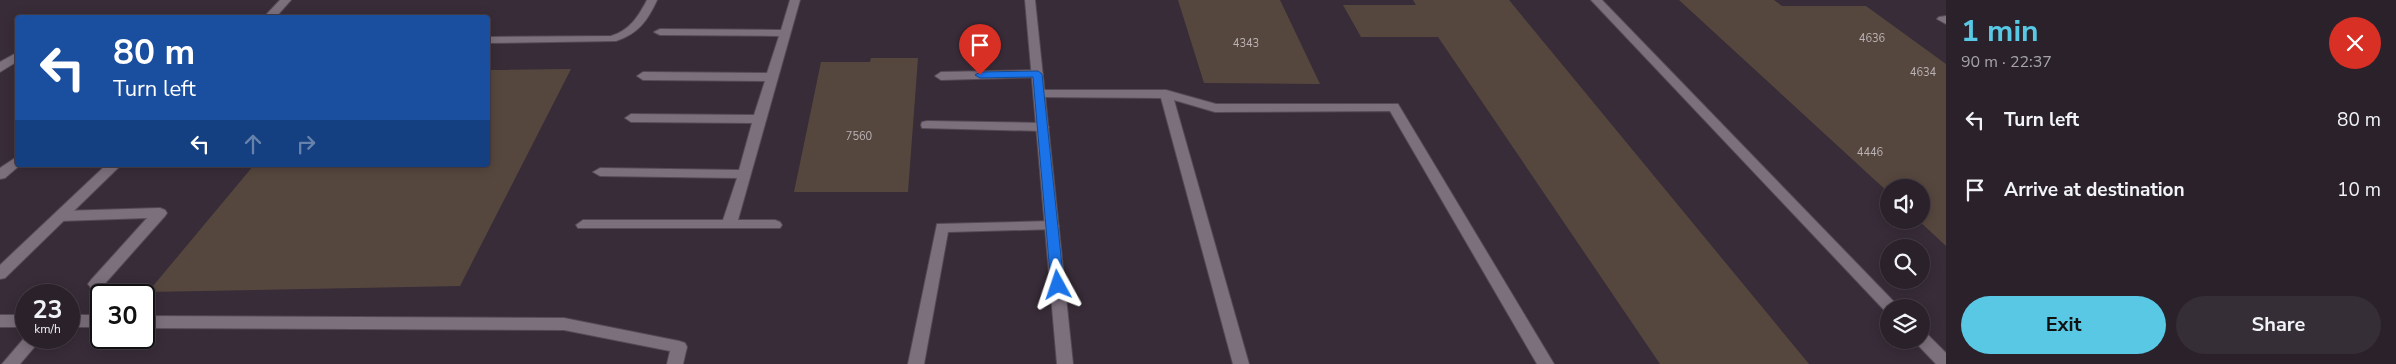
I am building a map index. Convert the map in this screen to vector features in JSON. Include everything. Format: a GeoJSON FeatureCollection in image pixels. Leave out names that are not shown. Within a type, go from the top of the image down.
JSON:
{"type":"FeatureCollection","features":[{"type":"Feature","properties":{"kind":"street"},"geometry":{"type":"LineString","coordinates":[[271,15],[286,0]]}},
{"type":"Feature","properties":{"kind":"street"},"geometry":{"type":"LineString","coordinates":[[490,40],[612,39],[628,35],[643,20],[652,0]]}},
{"type":"Feature","properties":{"kind":"street"},"geometry":{"type":"LineString","coordinates":[[729,225],[794,0]]}},
{"type":"Feature","properties":{"kind":"street"},"geometry":{"type":"LineString","coordinates":[[1030,0],[1065,364]]}},
{"type":"Feature","properties":{"kind":"street"},"geometry":{"type":"LineString","coordinates":[[1596,0],[1883,299]]}},
{"type":"Feature","properties":{"kind":"street"},"geometry":{"type":"LineString","coordinates":[[660,32],[786,33]]}},
{"type":"Feature","properties":{"kind":"street"},"geometry":{"type":"LineString","coordinates":[[0,68],[15,57]]}},
{"type":"Feature","properties":{"kind":"street"},"geometry":{"type":"LineString","coordinates":[[941,76],[1038,74]]}},
{"type":"Feature","properties":{"kind":"street"},"geometry":{"type":"LineString","coordinates":[[643,76],[772,77]]}},
{"type":"Feature","properties":{"kind":"street"},"geometry":{"type":"LineString","coordinates":[[1040,94],[1166,94],[1215,108],[1394,107],[1546,364]]}},
{"type":"Feature","properties":{"kind":"street"},"geometry":{"type":"LineString","coordinates":[[1166,94],[1240,364]]}},
{"type":"Feature","properties":{"kind":"street"},"geometry":{"type":"LineString","coordinates":[[630,118],[759,119]]}},
{"type":"Feature","properties":{"kind":"street"},"geometry":{"type":"LineString","coordinates":[[927,126],[1043,127]]}},
{"type":"Feature","properties":{"kind":"street"},"geometry":{"type":"LineString","coordinates":[[0,175],[15,162]]}},
{"type":"Feature","properties":{"kind":"street"},"geometry":{"type":"LineString","coordinates":[[0,274],[112,167]]}},
{"type":"Feature","properties":{"kind":"street"},"geometry":{"type":"LineString","coordinates":[[600,172],[745,174]]}},
{"type":"Feature","properties":{"kind":"street"},"geometry":{"type":"LineString","coordinates":[[61,216],[160,213],[96,284]]}},
{"type":"Feature","properties":{"kind":"street"},"geometry":{"type":"LineString","coordinates":[[583,225],[775,225]]}},
{"type":"Feature","properties":{"kind":"street"},"geometry":{"type":"LineString","coordinates":[[916,364],[942,227],[1052,226]]}},
{"type":"Feature","properties":{"kind":"street"},"geometry":{"type":"LineString","coordinates":[[0,320],[15,321]]}},
{"type":"Feature","properties":{"kind":"street"},"geometry":{"type":"LineString","coordinates":[[155,322],[564,324],[679,347],[675,364]]}},
{"type":"Feature","properties":{"kind":"street"},"geometry":{"type":"LineString","coordinates":[[1930,347],[1946,364]]}},
{"type":"Feature","properties":{"kind":"street"},"geometry":{"type":"LineString","coordinates":[[10,364],[24,349]]}},
{"type":"Feature","properties":{"kind":"building"},"geometry":{"type":"Polygon","coordinates":[[[1178,0],[1280,0],[1320,84],[1204,83],[1178,0]]]}},
{"type":"Feature","properties":{"kind":"building"},"geometry":{"type":"Polygon","coordinates":[[[1413,0],[1509,0],[1809,364],[1660,364],[1438,37],[1361,37],[1343,5],[1416,5],[1413,0]]]}},
{"type":"Feature","properties":{"kind":"building"},"geometry":{"type":"Polygon","coordinates":[[[1679,0],[1774,0],[1782,6],[1866,6],[1946,64],[1946,246],[1928,229],[1930,229],[1930,179],[1880,179],[1880,185],[1679,0]]]}},
{"type":"Feature","properties":{"kind":"building"},"geometry":{"type":"Polygon","coordinates":[[[871,58],[918,58],[908,192],[794,192],[821,62],[870,62],[871,58]]]}},
{"type":"Feature","properties":{"kind":"building"},"geometry":{"type":"Polygon","coordinates":[[[571,69],[460,286],[155,292],[155,284],[252,167],[490,167],[490,70],[571,69]]]}},
{"type":"Feature","properties":{"kind":"route"},"geometry":{"type":"LineString","coordinates":[[980,75],[1038,74],[1058,285]]}}]}
